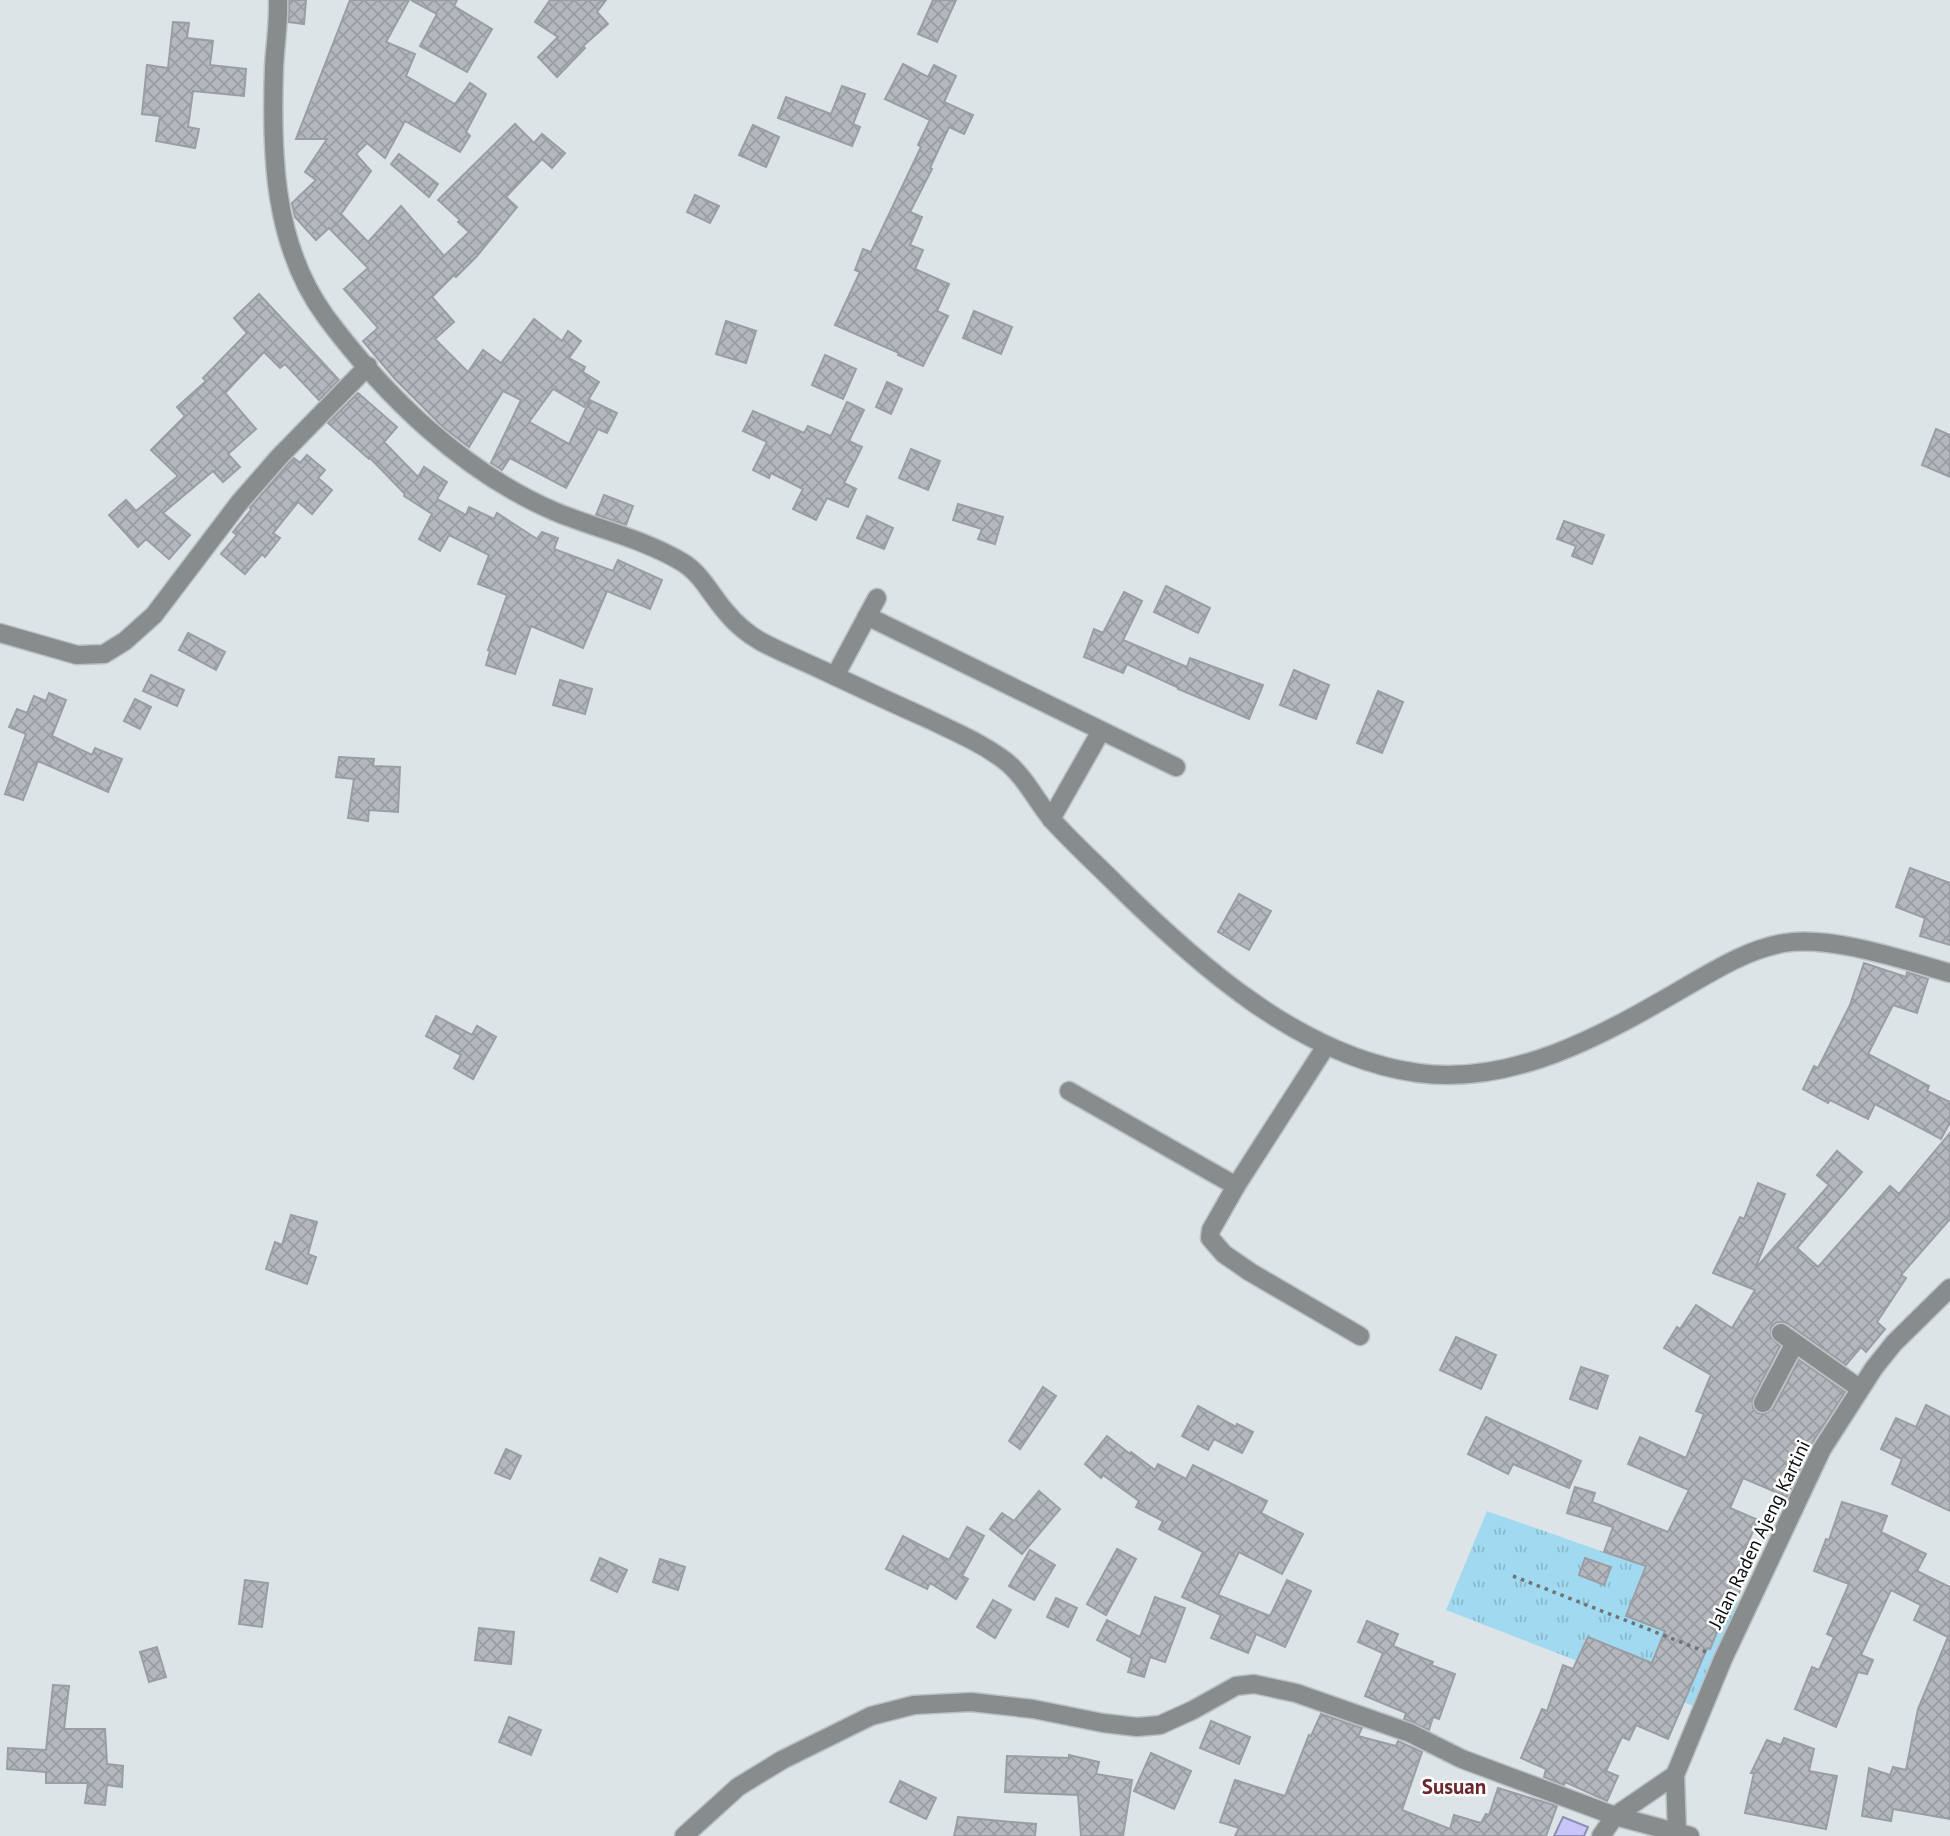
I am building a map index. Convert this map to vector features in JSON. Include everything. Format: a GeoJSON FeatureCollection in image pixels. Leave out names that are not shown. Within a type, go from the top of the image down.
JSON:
{"type":"FeatureCollection","features":[{"type":"Feature","properties":{"kind":"street"},"geometry":{"type":"LineString","coordinates":[[278,0],[273,119],[281,217],[305,282],[324,313],[368,366],[429,431],[507,488],[552,511],[663,552],[693,569],[727,614],[756,638],[949,729],[1007,762],[1024,779],[1051,819],[1163,930],[1275,1016],[1326,1046],[1416,1073],[1453,1075],[1491,1072],[1552,1055],[1627,1021],[1745,954],[1789,942],[1835,944],[1950,973]]}},
{"type":"Feature","properties":{"kind":"street"},"geometry":{"type":"LineString","coordinates":[[0,633],[77,654],[104,654],[125,641],[154,615],[239,503],[280,456],[368,366]]}},
{"type":"Feature","properties":{"kind":"street"},"geometry":{"type":"LineString","coordinates":[[835,676],[877,598]]}},
{"type":"Feature","properties":{"kind":"street"},"geometry":{"type":"LineString","coordinates":[[867,616],[1176,767]]}},
{"type":"Feature","properties":{"kind":"street"},"geometry":{"type":"LineString","coordinates":[[1051,819],[1101,731]]}},
{"type":"Feature","properties":{"kind":"street"},"geometry":{"type":"LineString","coordinates":[[1326,1046],[1236,1186],[1211,1230],[1210,1238],[1250,1272],[1360,1336]]}},
{"type":"Feature","properties":{"kind":"street"},"geometry":{"type":"LineString","coordinates":[[1069,1091],[1236,1186]]}},
{"type":"Feature","properties":{"kind":"street","name":"Jalan Raden Ajeng Kartini"},"geometry":{"type":"LineString","coordinates":[[1684,1834],[1675,1775],[1723,1659],[1822,1449],[1859,1388],[1895,1343],[1950,1288]]}},
{"type":"Feature","properties":{"kind":"street"},"geometry":{"type":"LineString","coordinates":[[1763,1403],[1788,1338],[1859,1388]]}},
{"type":"Feature","properties":{"kind":"street"},"geometry":{"type":"LineString","coordinates":[[684,1836],[738,1787],[782,1760],[871,1716],[914,1705],[971,1702],[1033,1709],[1137,1727],[1160,1724],[1236,1686],[1254,1684],[1296,1693],[1410,1733],[1462,1759],[1615,1816],[1684,1834]]}},
{"type":"Feature","properties":{"kind":"street"},"geometry":{"type":"LineString","coordinates":[[1601,1836],[1615,1816],[1675,1775]]}},
{"type":"Feature","properties":{"kind":"path"},"geometry":{"type":"LineString","coordinates":[[1513,1576],[1723,1659]]}},
{"type":"Feature","properties":{"kind":"green space"},"geometry":{"type":"Polygon","coordinates":[[[1487,1511],[1738,1602],[1696,1707],[1446,1610],[1487,1511]]]}},
{"type":"Feature","properties":{"kind":"shaded area"},"geometry":{"type":"Polygon","coordinates":[[[1563,1817],[1588,1827],[1584,1836],[1554,1836],[1563,1817]]]}},
{"type":"Feature","properties":{"kind":"building"},"geometry":{"type":"Polygon","coordinates":[[[289,0],[306,0],[304,24],[289,22],[289,0]]]}},
{"type":"Feature","properties":{"kind":"building"},"geometry":{"type":"Polygon","coordinates":[[[350,0],[409,0],[386,42],[415,54],[406,76],[455,104],[470,83],[486,94],[466,132],[470,136],[460,152],[405,121],[385,158],[367,143],[356,154],[371,171],[341,214],[368,242],[401,206],[444,256],[469,232],[438,200],[515,124],[534,143],[542,134],[565,153],[552,168],[542,159],[506,197],[517,207],[477,256],[432,297],[454,322],[435,339],[468,372],[483,350],[501,363],[534,319],[562,341],[568,331],[581,341],[569,358],[585,367],[583,372],[599,382],[584,407],[553,389],[529,422],[569,444],[590,400],[617,413],[607,433],[598,429],[566,488],[510,458],[502,470],[491,463],[521,400],[503,391],[469,447],[443,427],[395,379],[363,341],[378,328],[344,289],[368,268],[329,228],[316,240],[295,217],[292,203],[316,180],[305,172],[327,139],[296,139],[350,0]]]}},
{"type":"Feature","properties":{"kind":"building"},"geometry":{"type":"Polygon","coordinates":[[[411,0],[457,0],[454,6],[492,29],[467,72],[420,46],[437,14],[411,0]]]}},
{"type":"Feature","properties":{"kind":"building"},"geometry":{"type":"Polygon","coordinates":[[[550,0],[606,0],[597,12],[608,24],[583,46],[585,48],[557,77],[538,57],[558,37],[535,22],[550,0]]]}},
{"type":"Feature","properties":{"kind":"building"},"geometry":{"type":"Polygon","coordinates":[[[933,0],[956,0],[937,42],[918,34],[933,0]]]}},
{"type":"Feature","properties":{"kind":"building"},"geometry":{"type":"Polygon","coordinates":[[[173,22],[189,23],[187,38],[213,41],[210,65],[246,69],[244,96],[193,91],[188,127],[199,129],[195,148],[156,141],[160,116],[142,114],[147,65],[168,68],[173,22]]]}},
{"type":"Feature","properties":{"kind":"building"},"geometry":{"type":"Polygon","coordinates":[[[903,64],[928,77],[934,65],[956,76],[944,102],[973,115],[964,134],[949,127],[910,212],[922,217],[910,245],[923,250],[915,269],[949,284],[937,311],[948,316],[923,366],[835,325],[860,272],[855,270],[863,249],[871,252],[921,147],[918,145],[930,120],[885,99],[903,64]]]}},
{"type":"Feature","properties":{"kind":"building"},"geometry":{"type":"Polygon","coordinates":[[[842,86],[865,94],[853,124],[860,127],[852,146],[778,118],[786,97],[831,114],[842,86]]]}},
{"type":"Feature","properties":{"kind":"building"},"geometry":{"type":"Polygon","coordinates":[[[753,125],[779,137],[766,167],[739,155],[753,125]]]}},
{"type":"Feature","properties":{"kind":"building"},"geometry":{"type":"Polygon","coordinates":[[[399,154],[438,184],[429,197],[391,164],[399,154]]]}},
{"type":"Feature","properties":{"kind":"building"},"geometry":{"type":"Polygon","coordinates":[[[695,195],[719,206],[710,223],[687,212],[695,195]]]}},
{"type":"Feature","properties":{"kind":"building"},"geometry":{"type":"Polygon","coordinates":[[[259,294],[339,380],[319,400],[285,364],[280,368],[264,352],[225,393],[256,429],[228,454],[240,467],[223,482],[213,471],[163,513],[190,535],[169,559],[146,539],[138,547],[109,515],[126,500],[136,511],[178,476],[151,450],[185,416],[177,407],[206,381],[203,378],[247,333],[234,318],[259,294]]]}},
{"type":"Feature","properties":{"kind":"building"},"geometry":{"type":"Polygon","coordinates":[[[974,311],[1012,327],[1001,354],[963,338],[974,311]]]}},
{"type":"Feature","properties":{"kind":"building"},"geometry":{"type":"Polygon","coordinates":[[[726,321],[756,331],[746,363],[716,354],[726,321]]]}},
{"type":"Feature","properties":{"kind":"building"},"geometry":{"type":"Polygon","coordinates":[[[825,355],[856,369],[843,399],[812,385],[825,355]]]}},
{"type":"Feature","properties":{"kind":"building"},"geometry":{"type":"Polygon","coordinates":[[[887,382],[902,389],[891,414],[876,407],[887,382]]]}},
{"type":"Feature","properties":{"kind":"building"},"geometry":{"type":"Polygon","coordinates":[[[358,393],[397,427],[384,442],[418,477],[424,467],[447,482],[437,499],[466,515],[469,507],[494,519],[497,513],[537,539],[542,532],[558,538],[554,549],[613,571],[618,560],[662,580],[650,609],[607,591],[583,648],[531,626],[515,674],[486,665],[490,651],[488,650],[507,595],[478,584],[489,555],[449,535],[440,551],[419,539],[432,514],[404,496],[370,458],[328,423],[358,393]]]}},
{"type":"Feature","properties":{"kind":"building"},"geometry":{"type":"Polygon","coordinates":[[[847,402],[864,410],[849,441],[862,447],[844,483],[856,489],[848,507],[827,498],[816,520],[793,509],[803,489],[771,473],[769,478],[753,470],[767,442],[743,431],[753,411],[804,433],[808,426],[831,436],[847,402]]]}},
{"type":"Feature","properties":{"kind":"building"},"geometry":{"type":"Polygon","coordinates":[[[1936,429],[1950,435],[1950,477],[1922,465],[1936,429]]]}},
{"type":"Feature","properties":{"kind":"building"},"geometry":{"type":"Polygon","coordinates":[[[911,449],[940,461],[928,490],[899,478],[911,449]]]}},
{"type":"Feature","properties":{"kind":"building"},"geometry":{"type":"Polygon","coordinates":[[[307,455],[325,470],[318,478],[332,490],[312,514],[298,502],[273,533],[280,538],[265,557],[262,554],[245,574],[221,554],[237,535],[233,532],[250,508],[288,464],[294,458],[300,463],[307,455]]]}},
{"type":"Feature","properties":{"kind":"building"},"geometry":{"type":"Polygon","coordinates":[[[604,495],[633,506],[626,525],[596,515],[604,495]]]}},
{"type":"Feature","properties":{"kind":"building"},"geometry":{"type":"Polygon","coordinates":[[[958,504],[1003,517],[995,544],[978,539],[982,529],[953,520],[958,504]]]}},
{"type":"Feature","properties":{"kind":"building"},"geometry":{"type":"Polygon","coordinates":[[[867,516],[893,528],[884,549],[857,538],[867,516]]]}},
{"type":"Feature","properties":{"kind":"building"},"geometry":{"type":"Polygon","coordinates":[[[1564,521],[1604,535],[1592,564],[1572,556],[1576,546],[1557,539],[1564,521]]]}},
{"type":"Feature","properties":{"kind":"building"},"geometry":{"type":"Polygon","coordinates":[[[1166,586],[1210,608],[1198,633],[1154,612],[1166,586]]]}},
{"type":"Feature","properties":{"kind":"building"},"geometry":{"type":"Polygon","coordinates":[[[1124,592],[1142,601],[1123,640],[1187,667],[1190,658],[1263,685],[1249,719],[1127,664],[1123,673],[1084,657],[1094,629],[1103,633],[1124,592]]]}},
{"type":"Feature","properties":{"kind":"building"},"geometry":{"type":"Polygon","coordinates":[[[188,633],[225,652],[216,670],[179,650],[188,633]]]}},
{"type":"Feature","properties":{"kind":"building"},"geometry":{"type":"Polygon","coordinates":[[[1294,670],[1329,685],[1316,719],[1280,705],[1294,670]]]}},
{"type":"Feature","properties":{"kind":"building"},"geometry":{"type":"Polygon","coordinates":[[[151,675],[184,690],[177,706],[143,691],[151,675]]]}},
{"type":"Feature","properties":{"kind":"building"},"geometry":{"type":"Polygon","coordinates":[[[560,680],[592,689],[585,714],[553,705],[560,680]]]}},
{"type":"Feature","properties":{"kind":"building"},"geometry":{"type":"Polygon","coordinates":[[[1378,691],[1403,702],[1382,753],[1357,743],[1378,691]]]}},
{"type":"Feature","properties":{"kind":"building"},"geometry":{"type":"Polygon","coordinates":[[[49,693],[66,700],[52,736],[92,755],[95,748],[122,759],[108,792],[38,761],[23,800],[5,794],[26,734],[9,727],[17,709],[27,713],[34,696],[46,701],[49,693]]]}},
{"type":"Feature","properties":{"kind":"building"},"geometry":{"type":"Polygon","coordinates":[[[135,699],[151,707],[140,729],[124,721],[135,699]]]}},
{"type":"Feature","properties":{"kind":"building"},"geometry":{"type":"Polygon","coordinates":[[[339,757],[374,759],[373,766],[400,767],[398,812],[369,810],[368,821],[348,818],[354,779],[336,777],[339,757]]]}},
{"type":"Feature","properties":{"kind":"building"},"geometry":{"type":"Polygon","coordinates":[[[1910,868],[1950,883],[1950,945],[1920,936],[1925,918],[1896,907],[1910,868]]]}},
{"type":"Feature","properties":{"kind":"building"},"geometry":{"type":"Polygon","coordinates":[[[1239,894],[1271,911],[1249,950],[1218,932],[1239,894]]]}},
{"type":"Feature","properties":{"kind":"building"},"geometry":{"type":"Polygon","coordinates":[[[1864,963],[1906,977],[1907,972],[1928,979],[1917,1013],[1893,1005],[1868,1054],[1929,1086],[1927,1091],[1950,1102],[1950,1122],[1941,1139],[1875,1104],[1868,1119],[1830,1100],[1828,1103],[1803,1089],[1814,1066],[1818,1068],[1850,1005],[1864,963]]]}},
{"type":"Feature","properties":{"kind":"building"},"geometry":{"type":"Polygon","coordinates":[[[436,1016],[472,1035],[477,1026],[496,1037],[473,1079],[454,1068],[461,1055],[426,1036],[436,1016]]]}},
{"type":"Feature","properties":{"kind":"building"},"geometry":{"type":"Polygon","coordinates":[[[1950,1133],[1950,1219],[1901,1275],[1906,1278],[1877,1322],[1885,1329],[1866,1352],[1861,1347],[1846,1365],[1787,1323],[1777,1322],[1771,1327],[1771,1338],[1780,1346],[1753,1398],[1753,1408],[1757,1413],[1764,1414],[1773,1409],[1799,1360],[1845,1392],[1812,1443],[1787,1497],[1743,1478],[1730,1508],[1758,1520],[1742,1556],[1752,1560],[1738,1595],[1733,1593],[1710,1649],[1707,1648],[1668,1739],[1636,1725],[1629,1740],[1622,1737],[1606,1771],[1618,1776],[1607,1801],[1565,1782],[1564,1785],[1544,1777],[1546,1769],[1521,1758],[1542,1709],[1547,1711],[1563,1665],[1573,1669],[1588,1637],[1652,1663],[1665,1631],[1626,1616],[1646,1566],[1604,1552],[1613,1527],[1567,1513],[1575,1487],[1595,1493],[1592,1502],[1668,1532],[1689,1490],[1628,1464],[1640,1437],[1686,1458],[1704,1414],[1696,1411],[1711,1375],[1664,1348],[1677,1327],[1680,1329],[1696,1305],[1732,1328],[1755,1290],[1713,1273],[1740,1217],[1744,1219],[1758,1183],[1785,1194],[1755,1269],[1829,1185],[1817,1175],[1837,1151],[1862,1172],[1797,1248],[1818,1267],[1890,1186],[1899,1194],[1950,1133]]]}},
{"type":"Feature","properties":{"kind":"building"},"geometry":{"type":"Polygon","coordinates":[[[291,1215],[317,1222],[308,1254],[316,1257],[307,1284],[266,1269],[275,1242],[282,1245],[291,1215]]]}},
{"type":"Feature","properties":{"kind":"building"},"geometry":{"type":"Polygon","coordinates":[[[1456,1337],[1496,1355],[1481,1389],[1440,1370],[1456,1337]]]}},
{"type":"Feature","properties":{"kind":"building"},"geometry":{"type":"Polygon","coordinates":[[[1581,1367],[1608,1376],[1597,1409],[1570,1399],[1581,1367]]]}},
{"type":"Feature","properties":{"kind":"building"},"geometry":{"type":"Polygon","coordinates":[[[1043,1387],[1056,1396],[1020,1449],[1009,1441],[1043,1387]]]}},
{"type":"Feature","properties":{"kind":"building"},"geometry":{"type":"Polygon","coordinates":[[[1926,1405],[1950,1417],[1950,1511],[1892,1484],[1902,1459],[1881,1449],[1896,1418],[1916,1427],[1926,1405]]]}},
{"type":"Feature","properties":{"kind":"building"},"geometry":{"type":"Polygon","coordinates":[[[1198,1406],[1236,1427],[1237,1424],[1253,1432],[1242,1453],[1214,1439],[1208,1450],[1182,1436],[1198,1406]]]}},
{"type":"Feature","properties":{"kind":"building"},"geometry":{"type":"Polygon","coordinates":[[[1486,1417],[1581,1461],[1569,1488],[1513,1464],[1508,1474],[1468,1454],[1486,1417]]]}},
{"type":"Feature","properties":{"kind":"building"},"geometry":{"type":"Polygon","coordinates":[[[1107,1436],[1155,1470],[1158,1464],[1186,1479],[1193,1465],[1267,1501],[1261,1513],[1303,1534],[1282,1574],[1239,1552],[1218,1595],[1270,1616],[1287,1580],[1311,1591],[1285,1647],[1256,1634],[1248,1653],[1211,1638],[1221,1615],[1182,1597],[1203,1552],[1159,1529],[1163,1521],[1136,1507],[1139,1501],[1103,1475],[1101,1478],[1085,1464],[1107,1436]]]}},
{"type":"Feature","properties":{"kind":"building"},"geometry":{"type":"Polygon","coordinates":[[[506,1449],[521,1456],[510,1479],[495,1473],[506,1449]]]}},
{"type":"Feature","properties":{"kind":"building"},"geometry":{"type":"Polygon","coordinates":[[[1039,1491],[1060,1509],[1022,1554],[990,1529],[1002,1513],[1014,1521],[1039,1491]]]}},
{"type":"Feature","properties":{"kind":"building"},"geometry":{"type":"Polygon","coordinates":[[[1842,1502],[1887,1516],[1881,1532],[1926,1554],[1917,1571],[1950,1587],[1950,1819],[1893,1809],[1891,1821],[1862,1816],[1869,1768],[1890,1775],[1893,1767],[1906,1770],[1918,1709],[1948,1637],[1914,1620],[1921,1605],[1891,1590],[1861,1655],[1873,1660],[1867,1674],[1858,1672],[1836,1727],[1795,1709],[1812,1667],[1819,1670],[1834,1637],[1827,1634],[1849,1584],[1814,1571],[1826,1539],[1829,1540],[1842,1502]]]}},
{"type":"Feature","properties":{"kind":"building"},"geometry":{"type":"Polygon","coordinates":[[[967,1527],[984,1536],[962,1576],[968,1579],[956,1599],[930,1583],[927,1589],[886,1569],[903,1536],[949,1560],[967,1527]]]}},
{"type":"Feature","properties":{"kind":"building"},"geometry":{"type":"Polygon","coordinates":[[[1117,1549],[1136,1559],[1106,1615],[1087,1604],[1117,1549]]]}},
{"type":"Feature","properties":{"kind":"building"},"geometry":{"type":"Polygon","coordinates":[[[1030,1550],[1055,1565],[1034,1600],[1009,1586],[1030,1550]]]}},
{"type":"Feature","properties":{"kind":"building"},"geometry":{"type":"Polygon","coordinates":[[[600,1558],[627,1570],[617,1592],[591,1580],[600,1558]]]}},
{"type":"Feature","properties":{"kind":"building"},"geometry":{"type":"Polygon","coordinates":[[[1585,1558],[1611,1567],[1604,1585],[1579,1575],[1585,1558]]]}},
{"type":"Feature","properties":{"kind":"building"},"geometry":{"type":"Polygon","coordinates":[[[660,1559],[685,1567],[678,1590],[653,1582],[660,1559]]]}},
{"type":"Feature","properties":{"kind":"building"},"geometry":{"type":"Polygon","coordinates":[[[245,1580],[268,1583],[262,1627],[239,1624],[245,1580]]]}},
{"type":"Feature","properties":{"kind":"building"},"geometry":{"type":"Polygon","coordinates":[[[1155,1597],[1185,1608],[1165,1662],[1150,1657],[1144,1677],[1128,1672],[1132,1658],[1097,1640],[1107,1620],[1140,1637],[1155,1597]]]}},
{"type":"Feature","properties":{"kind":"building"},"geometry":{"type":"Polygon","coordinates":[[[1056,1598],[1077,1608],[1068,1627],[1047,1617],[1056,1598]]]}},
{"type":"Feature","properties":{"kind":"building"},"geometry":{"type":"Polygon","coordinates":[[[993,1600],[1011,1610],[995,1638],[977,1627],[993,1600]]]}},
{"type":"Feature","properties":{"kind":"building"},"geometry":{"type":"Polygon","coordinates":[[[1367,1621],[1398,1634],[1393,1646],[1455,1674],[1439,1719],[1433,1717],[1429,1730],[1404,1719],[1406,1713],[1365,1696],[1383,1653],[1358,1642],[1367,1621]]]}},
{"type":"Feature","properties":{"kind":"building"},"geometry":{"type":"Polygon","coordinates":[[[479,1628],[514,1632],[511,1664],[475,1660],[479,1628]]]}},
{"type":"Feature","properties":{"kind":"building"},"geometry":{"type":"Polygon","coordinates":[[[157,1647],[166,1677],[149,1682],[140,1652],[157,1647]]]}},
{"type":"Feature","properties":{"kind":"building"},"geometry":{"type":"Polygon","coordinates":[[[53,1685],[69,1686],[64,1729],[105,1729],[107,1764],[123,1766],[122,1787],[107,1785],[105,1805],[85,1803],[88,1783],[46,1783],[46,1772],[7,1769],[8,1748],[46,1750],[53,1685]]]}},
{"type":"Feature","properties":{"kind":"building"},"geometry":{"type":"Polygon","coordinates":[[[1321,1714],[1362,1728],[1358,1736],[1396,1746],[1398,1741],[1422,1752],[1402,1810],[1450,1829],[1454,1815],[1481,1823],[1486,1814],[1489,1815],[1498,1788],[1557,1806],[1546,1836],[1235,1836],[1239,1828],[1220,1822],[1235,1780],[1285,1796],[1309,1735],[1311,1736],[1321,1714]]]}},
{"type":"Feature","properties":{"kind":"building"},"geometry":{"type":"Polygon","coordinates":[[[509,1717],[541,1730],[531,1755],[499,1742],[509,1717]]]}},
{"type":"Feature","properties":{"kind":"building"},"geometry":{"type":"Polygon","coordinates":[[[1211,1721],[1250,1737],[1239,1764],[1200,1748],[1211,1721]]]}},
{"type":"Feature","properties":{"kind":"building"},"geometry":{"type":"Polygon","coordinates":[[[1784,1738],[1814,1749],[1809,1771],[1837,1776],[1826,1829],[1745,1813],[1754,1773],[1751,1773],[1767,1740],[1781,1745],[1784,1738]]]}},
{"type":"Feature","properties":{"kind":"building"},"geometry":{"type":"Polygon","coordinates":[[[1151,1753],[1191,1771],[1174,1809],[1134,1791],[1151,1753]]]}},
{"type":"Feature","properties":{"kind":"building"},"geometry":{"type":"Polygon","coordinates":[[[1069,1755],[1099,1762],[1096,1774],[1132,1780],[1123,1836],[1081,1836],[1078,1795],[1005,1792],[1007,1756],[1069,1758],[1069,1755]]]}},
{"type":"Feature","properties":{"kind":"building"},"geometry":{"type":"Polygon","coordinates":[[[900,1781],[936,1798],[926,1819],[890,1802],[900,1781]]]}},
{"type":"Feature","properties":{"kind":"building"},"geometry":{"type":"Polygon","coordinates":[[[958,1817],[1036,1824],[1035,1836],[954,1836],[958,1817]]]}},
{"type":"Feature","properties":{"kind":"district","name":"Susuan"},"geometry":{"type":"Point","coordinates":[1454,1786]}}]}
